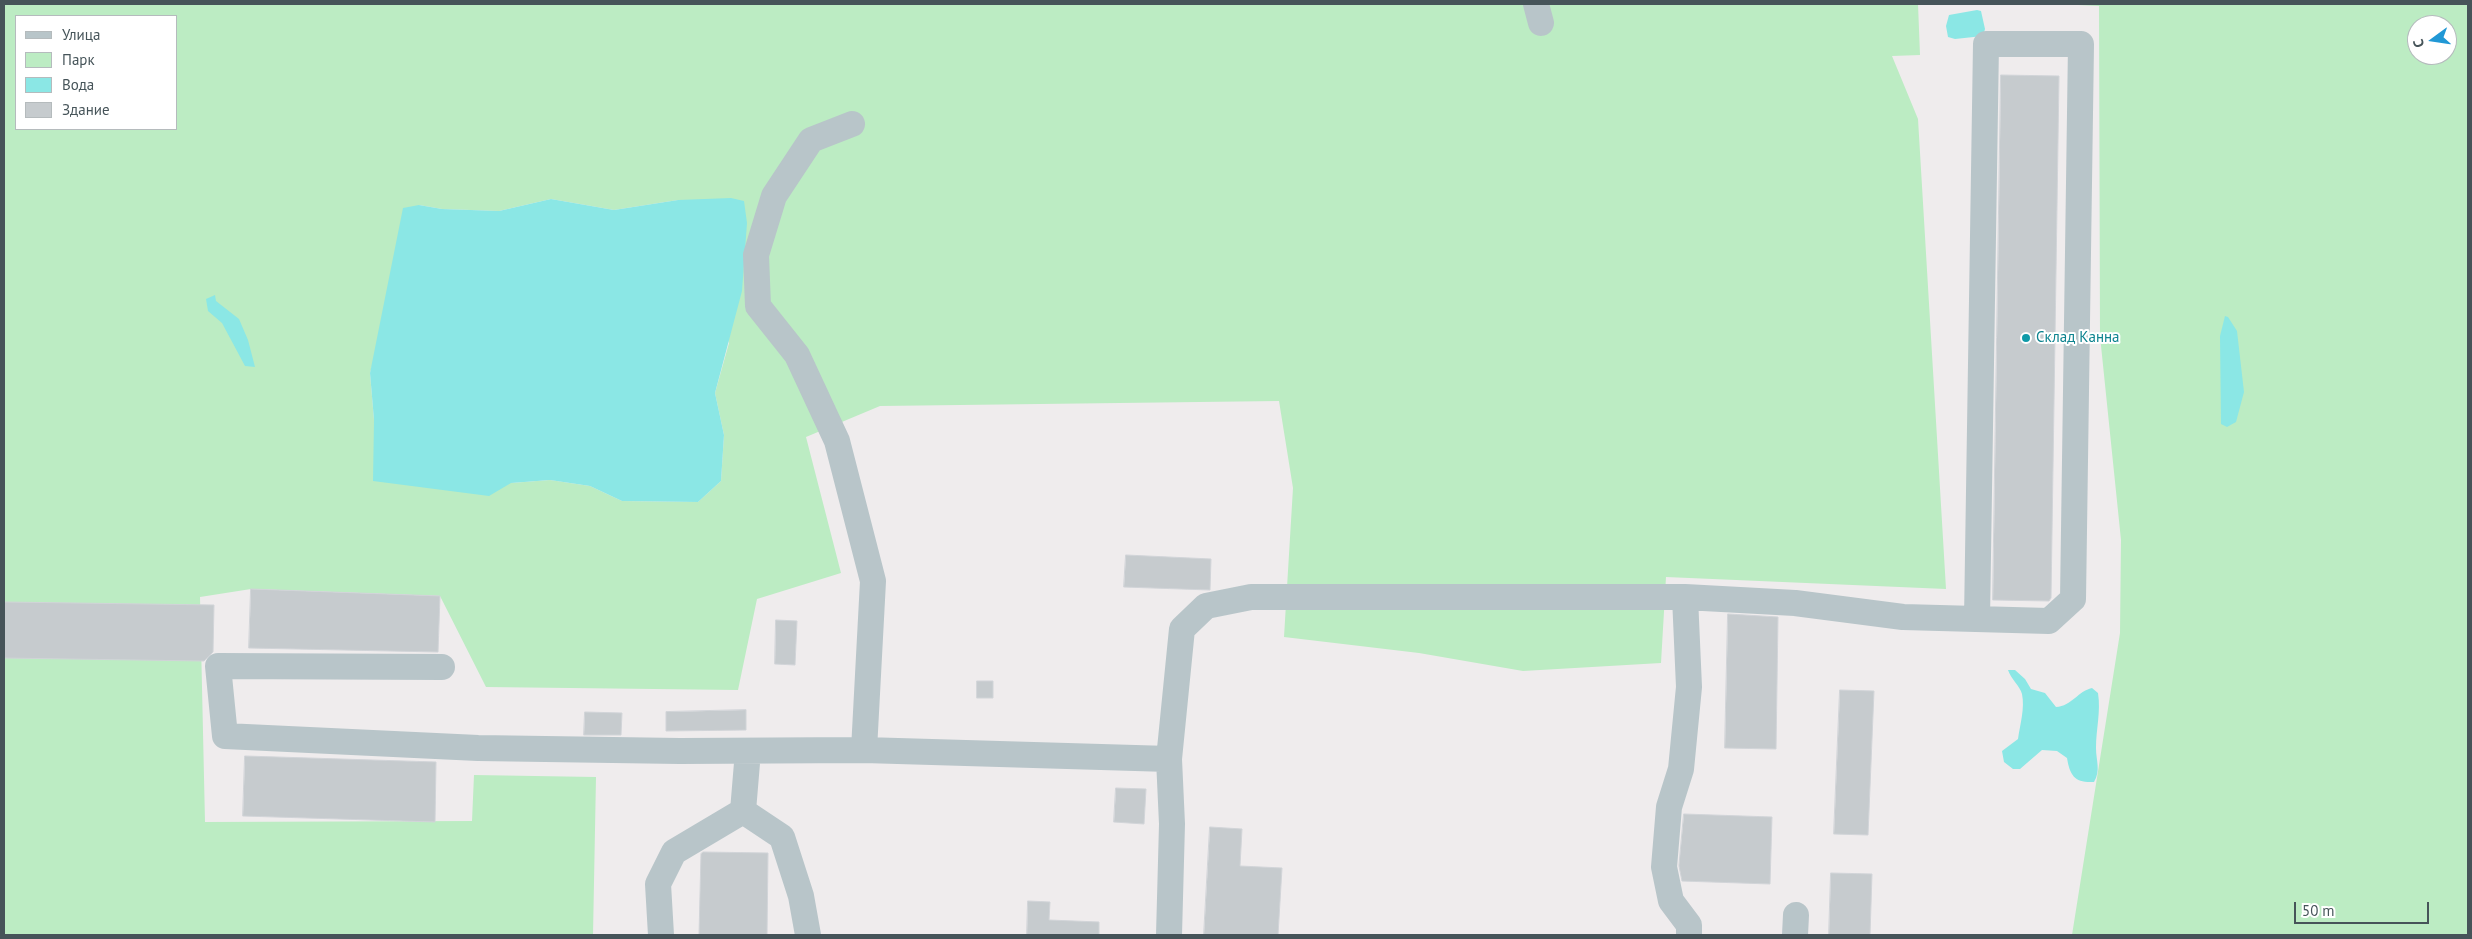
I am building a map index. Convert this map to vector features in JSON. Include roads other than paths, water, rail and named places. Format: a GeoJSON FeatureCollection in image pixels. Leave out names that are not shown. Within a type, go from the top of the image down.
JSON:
{"type":"FeatureCollection","features":[{"type":"Feature","properties":{"kind":"lane"},"geometry":{"type":"LineString","coordinates":[[1168,935],[1172,824],[1168,759],[1182,629],[1206,606],[1251,598],[1685,597],[1795,603],[1903,617],[2049,621],[2073,599],[2081,44],[1986,44],[1977,619]]}},
{"type":"Feature","properties":{"kind":"lane"},"geometry":{"type":"LineString","coordinates":[[852,124],[811,140],[774,196],[756,255],[758,306],[797,355],[837,441],[873,581],[864,750]]}},
{"type":"Feature","properties":{"kind":"lane"},"geometry":{"type":"LineString","coordinates":[[1685,597],[1689,687],[1681,769],[1669,807],[1664,868],[1671,901],[1689,926],[1688,935]]}},
{"type":"Feature","properties":{"kind":"lane"},"geometry":{"type":"LineString","coordinates":[[442,667],[218,666],[225,736],[478,748],[748,751],[864,750],[1168,759]]}},
{"type":"Feature","properties":{"kind":"lane"},"geometry":{"type":"LineString","coordinates":[[743,811],[748,751]]}},
{"type":"Feature","properties":{"kind":"lane"},"geometry":{"type":"LineString","coordinates":[[661,935],[658,884],[674,852],[743,811]]}},
{"type":"Feature","properties":{"kind":"lane"},"geometry":{"type":"LineString","coordinates":[[743,811],[782,837],[801,896],[808,935]]}},
{"type":"Feature","properties":{"kind":"water"},"geometry":{"type":"Polygon","coordinates":[[[1981,11],[1985,29],[1983,36],[1955,39],[1948,37],[1946,26],[1949,15],[1981,11]]]}},
{"type":"Feature","properties":{"kind":"water"},"geometry":{"type":"Polygon","coordinates":[[[731,198],[744,201],[747,223],[742,291],[715,393],[724,435],[721,481],[698,502],[622,501],[590,486],[550,480],[511,483],[489,496],[373,481],[374,420],[370,373],[403,208],[419,205],[442,209],[499,211],[551,199],[614,210],[678,200],[731,198]]]}},
{"type":"Feature","properties":{"kind":"water"},"geometry":{"type":"Polygon","coordinates":[[[215,295],[216,301],[239,319],[248,340],[255,367],[245,366],[222,323],[208,311],[206,299],[215,295]]]}},
{"type":"Feature","properties":{"kind":"water"},"geometry":{"type":"Polygon","coordinates":[[[2225,316],[2228,317],[2237,331],[2244,392],[2236,422],[2227,427],[2221,424],[2220,336],[2225,316]]]}},
{"type":"Feature","properties":{"kind":"water"},"geometry":{"type":"Polygon","coordinates":[[[2008,670],[2015,670],[2025,679],[2031,689],[2045,693],[2056,707],[2066,704],[2092,688],[2098,693],[2099,707],[2096,748],[2098,769],[2094,782],[2078,780],[2074,777],[2067,758],[2057,751],[2042,750],[2020,769],[2013,769],[2004,762],[2002,751],[2018,739],[2023,705],[2021,691],[2008,670]]]}},
{"type":"Feature","properties":{"kind":"place","name":"Склад Канна"},"geometry":{"type":"Point","coordinates":[2026,338]}}]}
